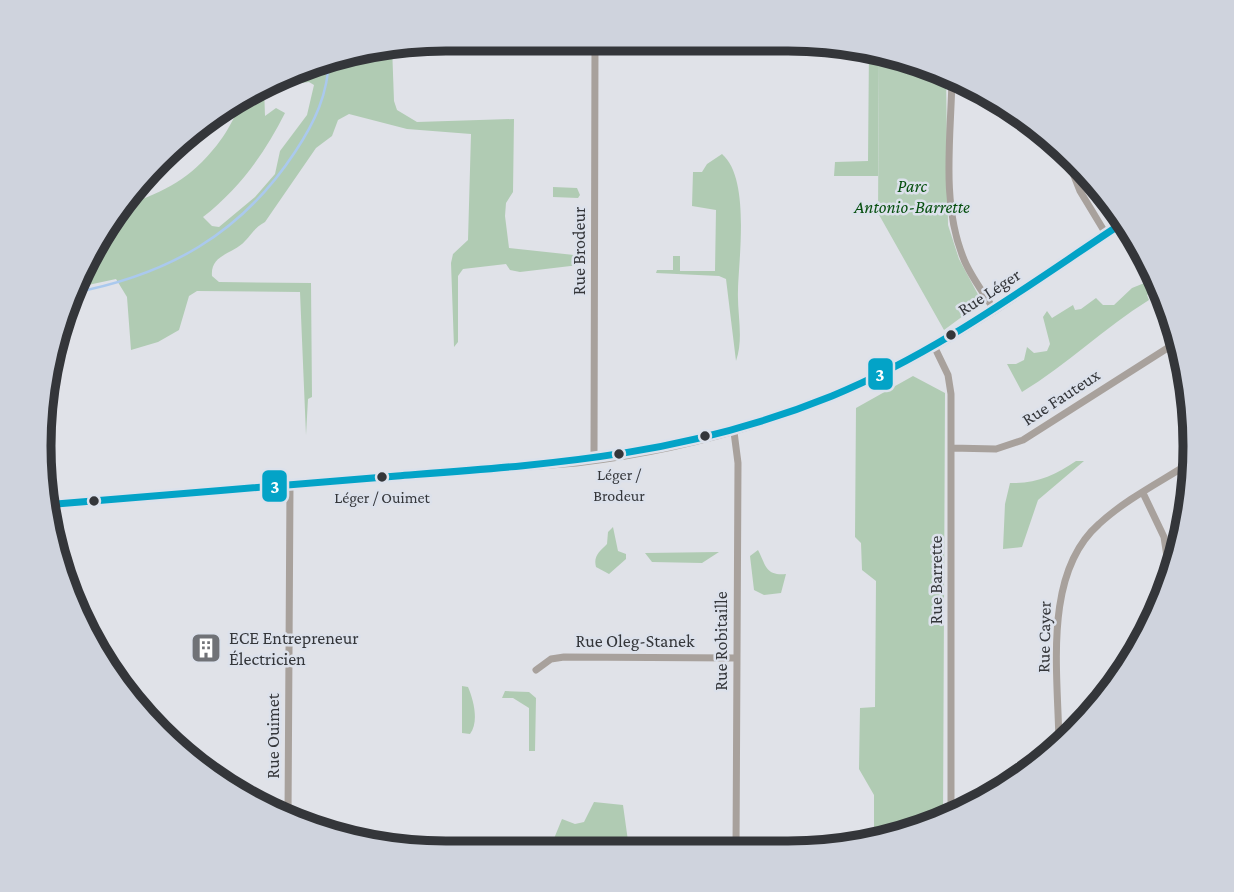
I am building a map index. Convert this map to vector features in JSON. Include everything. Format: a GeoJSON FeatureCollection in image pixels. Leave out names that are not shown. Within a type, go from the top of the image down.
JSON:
{"type":"FeatureCollection","features":[{"type":"Feature","properties":{"kind":"street","name":"Rue Brodeur"},"geometry":{"type":"LineString","coordinates":[[594,460],[595,51]]}},
{"type":"Feature","properties":{"kind":"street"},"geometry":{"type":"LineString","coordinates":[[952,87],[951,209],[956,237],[964,260],[993,308]]}},
{"type":"Feature","properties":{"kind":"street"},"geometry":{"type":"LineString","coordinates":[[1073,173],[1080,191],[1106,234]]}},
{"type":"Feature","properties":{"kind":"street","name":"Rue Léger"},"geometry":{"type":"LineString","coordinates":[[55,504],[594,460],[641,453],[734,432],[851,387],[934,346],[1117,226]]}},
{"type":"Feature","properties":{"kind":"street","name":"Rue Barrette"},"geometry":{"type":"LineString","coordinates":[[934,346],[950,382],[951,806]]}},
{"type":"Feature","properties":{"kind":"street","name":"Rue Fauteux"},"geometry":{"type":"LineString","coordinates":[[951,448],[996,449],[1023,440],[1171,346]]}},
{"type":"Feature","properties":{"kind":"street","name":"Rue Robitaille"},"geometry":{"type":"LineString","coordinates":[[734,432],[738,463],[736,841]]}},
{"type":"Feature","properties":{"kind":"street","name":"Rue Cayer"},"geometry":{"type":"LineString","coordinates":[[1059,733],[1059,620],[1064,578],[1073,555],[1091,532],[1182,468]]}},
{"type":"Feature","properties":{"kind":"street","name":"Rue Ouimet"},"geometry":{"type":"LineString","coordinates":[[288,808],[290,486]]}},
{"type":"Feature","properties":{"kind":"street"},"geometry":{"type":"LineString","coordinates":[[1143,493],[1164,537],[1167,557]]}},
{"type":"Feature","properties":{"kind":"street","name":"Rue Oleg-Stanek"},"geometry":{"type":"LineString","coordinates":[[536,670],[551,659],[564,657],[737,658]]}},
{"type":"Feature","properties":{"kind":"green space"},"geometry":{"type":"Polygon","coordinates":[[[392,54],[394,101],[397,110],[417,122],[514,119],[513,192],[506,203],[505,216],[509,248],[574,255],[579,265],[520,272],[510,270],[506,264],[463,269],[458,276],[458,342],[454,347],[451,263],[453,254],[468,240],[471,134],[407,129],[349,114],[338,120],[332,136],[316,148],[265,222],[240,245],[219,259],[212,269],[212,276],[219,282],[311,283],[312,397],[308,399],[306,435],[300,292],[197,291],[189,296],[179,330],[158,342],[131,350],[127,297],[116,279],[85,286],[117,226],[135,201],[176,182],[197,167],[217,145],[240,109],[264,95],[265,116],[276,108],[285,113],[250,170],[228,195],[203,217],[212,226],[219,227],[255,197],[275,174],[280,151],[307,115],[314,85],[309,82],[288,85],[344,64],[392,54]]]}},
{"type":"Feature","properties":{"kind":"green space"},"geometry":{"type":"Polygon","coordinates":[[[869,59],[879,61],[878,176],[834,176],[835,162],[868,161],[869,59]]]}},
{"type":"Feature","properties":{"kind":"green space","name":"Parc Antonio-Barrette"},"geometry":{"type":"Polygon","coordinates":[[[879,61],[946,84],[948,225],[959,259],[982,302],[944,330],[878,213],[879,61]]]}},
{"type":"Feature","properties":{"kind":"green space"},"geometry":{"type":"Polygon","coordinates":[[[722,154],[731,165],[740,198],[740,335],[736,361],[726,279],[719,276],[656,273],[657,270],[673,270],[673,256],[680,256],[680,271],[715,271],[716,210],[692,206],[693,172],[702,172],[707,164],[722,154]]]}},
{"type":"Feature","properties":{"kind":"green space"},"geometry":{"type":"Polygon","coordinates":[[[553,187],[577,188],[580,195],[578,198],[553,197],[553,187]]]}},
{"type":"Feature","properties":{"kind":"green space"},"geometry":{"type":"Polygon","coordinates":[[[1147,282],[1152,292],[1147,295],[1149,300],[1022,392],[1007,364],[1024,360],[1027,347],[1034,353],[1047,351],[1050,344],[1043,317],[1047,311],[1052,318],[1073,305],[1075,310],[1081,309],[1096,298],[1103,305],[1114,305],[1132,288],[1147,282]]]}},
{"type":"Feature","properties":{"kind":"green space"},"geometry":{"type":"Polygon","coordinates":[[[913,376],[945,393],[943,809],[869,833],[874,827],[874,795],[859,769],[860,708],[875,707],[876,581],[862,570],[861,543],[855,537],[856,408],[913,376]]]}},
{"type":"Feature","properties":{"kind":"green space"},"geometry":{"type":"Polygon","coordinates":[[[1076,461],[1084,461],[1038,500],[1022,547],[1003,549],[1005,504],[1010,483],[1045,478],[1076,461]]]}},
{"type":"Feature","properties":{"kind":"green space"},"geometry":{"type":"Polygon","coordinates":[[[613,527],[618,551],[626,554],[626,559],[609,574],[596,567],[595,560],[607,544],[608,532],[613,527]]]}},
{"type":"Feature","properties":{"kind":"green space"},"geometry":{"type":"Polygon","coordinates":[[[758,550],[770,571],[786,574],[781,593],[764,595],[754,590],[750,556],[758,550]]]}},
{"type":"Feature","properties":{"kind":"green space"},"geometry":{"type":"Polygon","coordinates":[[[719,552],[702,563],[652,562],[645,553],[719,552]]]}},
{"type":"Feature","properties":{"kind":"green space"},"geometry":{"type":"Polygon","coordinates":[[[462,686],[468,687],[474,705],[475,718],[470,734],[462,733],[462,686]]]}},
{"type":"Feature","properties":{"kind":"green space"},"geometry":{"type":"Polygon","coordinates":[[[505,691],[529,692],[536,698],[535,751],[529,751],[529,708],[513,698],[502,698],[505,691]]]}},
{"type":"Feature","properties":{"kind":"green space"},"geometry":{"type":"Polygon","coordinates":[[[594,802],[623,805],[628,841],[553,841],[562,819],[575,824],[584,822],[594,802]]]}},
{"type":"Feature","properties":{"kind":"waterway"},"geometry":{"type":"LineString","coordinates":[[83,290],[140,275],[171,262],[226,228],[251,206],[274,181],[309,130],[323,96],[328,69]]}},
{"type":"Feature","properties":{"kind":"transit line","name":"3"},"geometry":{"type":"LineString","coordinates":[[55,504],[510,467],[618,454],[724,432],[832,396],[908,360],[981,317],[1117,226]]}},
{"type":"Feature","properties":{"kind":"place","name":"Léger / Brodeur"},"geometry":{"type":"Point","coordinates":[619,454]}},
{"type":"Feature","properties":{"kind":"place","name":"Léger / Ouimet"},"geometry":{"type":"Point","coordinates":[382,477]}},
{"type":"Feature","properties":{"kind":"place","name":"ECE Entrepreneur Électricien"},"geometry":{"type":"Point","coordinates":[206,648]}}]}
